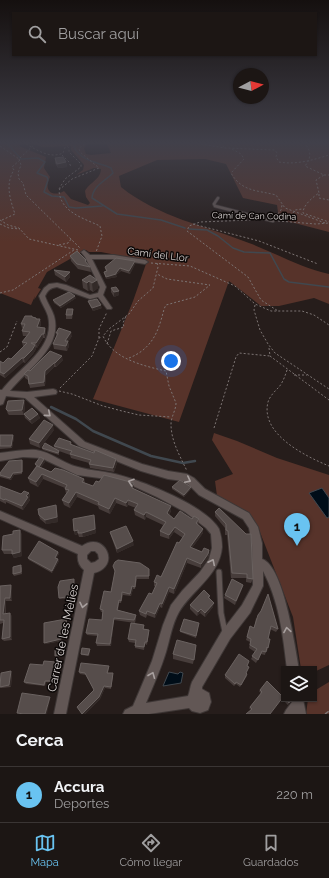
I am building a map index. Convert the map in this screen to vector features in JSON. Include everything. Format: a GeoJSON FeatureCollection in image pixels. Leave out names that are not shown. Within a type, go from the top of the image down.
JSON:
{"type":"FeatureCollection","features":[{"type":"Feature","properties":{"kind":"street","name":"Camí del Llor"},"geometry":{"type":"LineString","coordinates":[[88,254],[145,262]]}},
{"type":"Feature","properties":{"kind":"street"},"geometry":{"type":"LineString","coordinates":[[1,396],[12,381],[39,356],[50,336],[52,323],[51,316],[42,296],[45,290],[59,285],[65,286],[90,297],[100,295],[103,291],[103,287],[88,254]]}},
{"type":"Feature","properties":{"kind":"street"},"geometry":{"type":"LineString","coordinates":[[100,295],[109,308]]}},
{"type":"Feature","properties":{"kind":"street"},"geometry":{"type":"LineString","coordinates":[[1,396],[28,396],[53,392]]}},
{"type":"Feature","properties":{"kind":"street"},"geometry":{"type":"LineString","coordinates":[[28,396],[82,444],[141,467],[168,475],[184,477],[191,481],[202,492],[246,516],[253,527],[257,543],[258,586],[246,609],[226,635],[196,686],[199,704],[133,712]]}},
{"type":"Feature","properties":{"kind":"street"},"geometry":{"type":"LineString","coordinates":[[0,457],[37,454],[45,455],[73,469],[133,482],[172,500],[205,521],[215,532],[217,548],[212,563],[205,574],[181,598],[175,608],[166,628],[157,663],[133,712]]}},
{"type":"Feature","properties":{"kind":"street"},"geometry":{"type":"LineString","coordinates":[[0,515],[84,552]]}},
{"type":"Feature","properties":{"kind":"street"},"geometry":{"type":"LineString","coordinates":[[96,546],[103,552],[103,561],[97,566],[90,567],[83,561],[84,552],[89,547],[96,546]]}},
{"type":"Feature","properties":{"kind":"street"},"geometry":{"type":"LineString","coordinates":[[258,562],[264,564],[274,582],[285,617],[293,666]]}},
{"type":"Feature","properties":{"kind":"street","name":"Carrer de les Mèlies"},"geometry":{"type":"LineString","coordinates":[[60,714],[90,567]]}},
{"type":"Feature","properties":{"kind":"street"},"geometry":{"type":"LineString","coordinates":[[290,714],[298,706]]}},
{"type":"Feature","properties":{"kind":"lane"},"geometry":{"type":"LineString","coordinates":[[218,198],[214,204],[215,206],[274,221]]}},
{"type":"Feature","properties":{"kind":"lane"},"geometry":{"type":"LineString","coordinates":[[219,572],[222,625],[226,635]]}},
{"type":"Feature","properties":{"kind":"path"},"geometry":{"type":"LineString","coordinates":[[1,221],[15,214],[9,200],[11,175]]}},
{"type":"Feature","properties":{"kind":"path"},"geometry":{"type":"LineString","coordinates":[[18,175],[23,183],[26,195],[88,254]]}},
{"type":"Feature","properties":{"kind":"path"},"geometry":{"type":"LineString","coordinates":[[69,175],[62,181],[59,190],[61,201],[68,210],[100,226],[102,237],[88,254]]}},
{"type":"Feature","properties":{"kind":"path"},"geometry":{"type":"LineString","coordinates":[[59,190],[72,179],[81,175]]}},
{"type":"Feature","properties":{"kind":"path"},"geometry":{"type":"LineString","coordinates":[[232,175],[236,182],[246,189],[276,195],[285,208],[325,224],[329,222]]}},
{"type":"Feature","properties":{"kind":"path"},"geometry":{"type":"LineString","coordinates":[[323,175],[316,180],[316,189],[319,193],[319,198],[329,200]]}},
{"type":"Feature","properties":{"kind":"path"},"geometry":{"type":"LineString","coordinates":[[294,212],[295,210],[303,209],[313,197],[319,193]]}},
{"type":"Feature","properties":{"kind":"path"},"geometry":{"type":"LineString","coordinates":[[274,221],[283,204]]}},
{"type":"Feature","properties":{"kind":"path"},"geometry":{"type":"LineString","coordinates":[[303,209],[303,212],[329,222]]}},
{"type":"Feature","properties":{"kind":"path"},"geometry":{"type":"LineString","coordinates":[[294,212],[294,222]]}},
{"type":"Feature","properties":{"kind":"path","name":"Camí de Can Codina"},"geometry":{"type":"LineString","coordinates":[[193,224],[200,222],[251,220]]}},
{"type":"Feature","properties":{"kind":"path"},"geometry":{"type":"LineString","coordinates":[[1,221],[8,225],[16,226],[29,239],[74,249],[88,254]]}},
{"type":"Feature","properties":{"kind":"path"},"geometry":{"type":"LineString","coordinates":[[1,221],[6,227],[20,229]]}},
{"type":"Feature","properties":{"kind":"path","name":"Camí de Can Codina"},"geometry":{"type":"LineString","coordinates":[[274,221],[325,224]]}},
{"type":"Feature","properties":{"kind":"path"},"geometry":{"type":"LineString","coordinates":[[278,311],[261,300],[248,277],[214,250],[188,233],[187,229],[193,224],[259,241],[318,264]]}},
{"type":"Feature","properties":{"kind":"path"},"geometry":{"type":"LineString","coordinates":[[59,246],[68,243],[72,238]]}},
{"type":"Feature","properties":{"kind":"path"},"geometry":{"type":"LineString","coordinates":[[0,293],[13,290],[67,256],[74,249]]}},
{"type":"Feature","properties":{"kind":"path","name":"Camí del Llor"},"geometry":{"type":"LineString","coordinates":[[145,262],[190,266],[206,272],[235,286],[255,304]]}},
{"type":"Feature","properties":{"kind":"path"},"geometry":{"type":"LineString","coordinates":[[106,345],[109,342],[111,330],[124,327],[123,323],[138,301],[153,288],[158,267],[157,263]]}},
{"type":"Feature","properties":{"kind":"path"},"geometry":{"type":"LineString","coordinates":[[128,358],[148,347],[157,331],[163,309],[166,305],[203,294],[210,285],[167,279],[156,274]]}},
{"type":"Feature","properties":{"kind":"path"},"geometry":{"type":"LineString","coordinates":[[329,325],[314,315],[302,311],[271,311],[255,304],[254,308],[257,325],[269,347],[275,353],[329,388]]}},
{"type":"Feature","properties":{"kind":"path"},"geometry":{"type":"LineString","coordinates":[[109,308],[99,329],[99,338],[92,356],[57,391],[72,392],[107,408],[128,413],[171,417]]}},
{"type":"Feature","properties":{"kind":"path"},"geometry":{"type":"LineString","coordinates":[[99,338],[127,316]]}},
{"type":"Feature","properties":{"kind":"path"},"geometry":{"type":"LineString","coordinates":[[0,352],[7,347],[17,321]]}},
{"type":"Feature","properties":{"kind":"path"},"geometry":{"type":"LineString","coordinates":[[103,336],[106,345],[118,354],[153,368],[166,371],[168,383],[176,398],[176,407],[171,417],[170,425],[173,442],[191,481]]}},
{"type":"Feature","properties":{"kind":"path"},"geometry":{"type":"LineString","coordinates":[[269,347],[270,356]]}},
{"type":"Feature","properties":{"kind":"path"},"geometry":{"type":"LineString","coordinates":[[214,428],[236,357],[239,353],[270,356],[329,400]]}},
{"type":"Feature","properties":{"kind":"path"},"geometry":{"type":"LineString","coordinates":[[287,370],[278,389],[268,399],[267,415],[270,423],[289,445],[305,456],[329,466]]}},
{"type":"Feature","properties":{"kind":"path"},"geometry":{"type":"LineString","coordinates":[[294,375],[308,375]]}},
{"type":"Feature","properties":{"kind":"path"},"geometry":{"type":"LineString","coordinates":[[325,714],[329,712]]}},
{"type":"Feature","properties":{"kind":"shaded area"},"geometry":{"type":"Polygon","coordinates":[[[0,175],[49,175],[50,177],[48,189],[50,192],[56,194],[64,191],[71,199],[88,205],[90,203],[86,197],[85,191],[99,175],[121,175],[119,176],[121,187],[151,206],[183,220],[249,243],[308,268],[329,274],[329,304],[314,298],[279,306],[261,306],[229,281],[179,422],[93,399],[133,301],[147,261],[101,252],[89,252],[86,250],[47,272],[38,288],[41,289],[34,300],[35,296],[31,305],[0,293],[0,175]]]}},
{"type":"Feature","properties":{"kind":"shaded area"},"geometry":{"type":"Polygon","coordinates":[[[232,175],[329,175],[329,232],[279,219],[277,205],[243,198],[232,175]]]}},
{"type":"Feature","properties":{"kind":"shaded area"},"geometry":{"type":"Polygon","coordinates":[[[214,433],[277,458],[329,475],[329,665],[317,671],[317,666],[301,666],[293,617],[258,527],[217,496],[215,481],[233,474],[212,440],[214,433]]]}},
{"type":"Feature","properties":{"kind":"shaded area"},"geometry":{"type":"Polygon","coordinates":[[[322,488],[329,498],[329,517],[327,518],[309,493],[322,488]]]}},
{"type":"Feature","properties":{"kind":"shaded area"},"geometry":{"type":"Polygon","coordinates":[[[169,672],[178,674],[180,672],[183,673],[181,683],[163,686],[169,672]]]}},
{"type":"Feature","properties":{"kind":"shaded area"},"geometry":{"type":"Polygon","coordinates":[[[329,682],[329,714],[306,714],[308,702],[317,702],[317,689],[329,682]]]}},
{"type":"Feature","properties":{"kind":"building"},"geometry":{"type":"Polygon","coordinates":[[[77,251],[86,260],[85,261],[90,267],[77,264],[70,256],[77,251]]]}},
{"type":"Feature","properties":{"kind":"building"},"geometry":{"type":"Polygon","coordinates":[[[116,258],[135,261],[129,271],[120,268],[116,274],[106,277],[104,272],[107,271],[105,267],[116,258]]]}},
{"type":"Feature","properties":{"kind":"building"},"geometry":{"type":"Polygon","coordinates":[[[54,270],[70,272],[65,277],[54,270]]]}},
{"type":"Feature","properties":{"kind":"building"},"geometry":{"type":"Polygon","coordinates":[[[90,275],[97,280],[92,283],[89,281],[87,283],[82,280],[90,275]]]}},
{"type":"Feature","properties":{"kind":"building"},"geometry":{"type":"Polygon","coordinates":[[[116,287],[119,291],[114,292],[111,288],[116,287]]]}},
{"type":"Feature","properties":{"kind":"building"},"geometry":{"type":"Polygon","coordinates":[[[69,292],[75,296],[60,306],[53,300],[69,292]]]}},
{"type":"Feature","properties":{"kind":"building"},"geometry":{"type":"Polygon","coordinates":[[[97,299],[101,305],[92,308],[88,301],[97,299]]]}},
{"type":"Feature","properties":{"kind":"building"},"geometry":{"type":"Polygon","coordinates":[[[67,309],[73,309],[72,315],[66,315],[67,309]]]}},
{"type":"Feature","properties":{"kind":"building"},"geometry":{"type":"Polygon","coordinates":[[[25,316],[32,316],[36,319],[40,319],[37,327],[45,328],[44,334],[42,334],[36,343],[31,343],[35,345],[24,358],[22,358],[4,374],[0,372],[0,361],[3,363],[8,358],[11,359],[27,343],[22,342],[30,332],[22,331],[25,324],[21,324],[25,316]]]}},
{"type":"Feature","properties":{"kind":"building"},"geometry":{"type":"Polygon","coordinates":[[[59,328],[71,332],[65,341],[68,341],[66,346],[53,344],[59,328]]]}},
{"type":"Feature","properties":{"kind":"building"},"geometry":{"type":"Polygon","coordinates":[[[50,351],[62,356],[45,371],[44,382],[29,384],[28,376],[24,374],[28,370],[30,371],[50,351]]]}},
{"type":"Feature","properties":{"kind":"building"},"geometry":{"type":"Polygon","coordinates":[[[24,400],[22,410],[8,411],[6,409],[8,401],[24,400]]]}},
{"type":"Feature","properties":{"kind":"building"},"geometry":{"type":"Polygon","coordinates":[[[32,408],[38,414],[30,420],[24,414],[32,408]]]}},
{"type":"Feature","properties":{"kind":"building"},"geometry":{"type":"Polygon","coordinates":[[[44,420],[53,425],[39,443],[29,439],[44,420]]]}},
{"type":"Feature","properties":{"kind":"building"},"geometry":{"type":"Polygon","coordinates":[[[0,435],[13,435],[11,446],[0,446],[0,435]]]}},
{"type":"Feature","properties":{"kind":"building"},"geometry":{"type":"Polygon","coordinates":[[[59,438],[71,442],[70,444],[83,449],[94,453],[95,450],[116,459],[113,468],[89,464],[91,460],[70,454],[72,451],[54,446],[59,438]]]}},
{"type":"Feature","properties":{"kind":"building"},"geometry":{"type":"Polygon","coordinates":[[[45,443],[59,451],[58,453],[42,448],[45,443]]]}},
{"type":"Feature","properties":{"kind":"building"},"geometry":{"type":"Polygon","coordinates":[[[40,457],[44,459],[39,467],[35,464],[40,457]]]}},
{"type":"Feature","properties":{"kind":"building"},"geometry":{"type":"Polygon","coordinates":[[[22,460],[22,472],[13,473],[10,478],[0,475],[9,461],[22,460]]]}},
{"type":"Feature","properties":{"kind":"building"},"geometry":{"type":"Polygon","coordinates":[[[37,466],[51,472],[55,468],[63,470],[84,479],[82,482],[93,486],[96,481],[99,482],[104,475],[134,483],[132,488],[171,506],[167,513],[174,519],[180,511],[192,519],[194,516],[199,519],[196,523],[203,529],[190,547],[202,552],[204,548],[209,550],[208,554],[201,564],[187,558],[174,589],[169,587],[162,604],[160,603],[155,614],[147,611],[146,614],[139,611],[149,593],[152,594],[157,583],[154,582],[157,575],[161,577],[177,542],[179,543],[185,534],[175,527],[169,535],[160,531],[166,522],[146,512],[144,515],[134,510],[138,504],[128,500],[126,503],[115,498],[109,509],[98,504],[99,502],[76,492],[69,503],[62,500],[69,490],[65,489],[67,485],[42,474],[36,482],[28,478],[37,466]]]}},
{"type":"Feature","properties":{"kind":"building"},"geometry":{"type":"Polygon","coordinates":[[[180,480],[191,487],[184,495],[172,487],[180,480]]]}},
{"type":"Feature","properties":{"kind":"building"},"geometry":{"type":"Polygon","coordinates":[[[0,486],[21,494],[24,491],[29,493],[26,496],[28,497],[22,506],[5,499],[4,500],[0,498],[0,486]]]}},
{"type":"Feature","properties":{"kind":"building"},"geometry":{"type":"Polygon","coordinates":[[[56,505],[57,517],[45,520],[39,515],[38,509],[56,505]]]}},
{"type":"Feature","properties":{"kind":"building"},"geometry":{"type":"Polygon","coordinates":[[[219,508],[246,534],[251,534],[253,579],[247,578],[247,574],[232,573],[228,531],[226,530],[226,524],[215,512],[219,508]]]}},
{"type":"Feature","properties":{"kind":"building"},"geometry":{"type":"Polygon","coordinates":[[[94,515],[95,529],[82,533],[78,533],[78,530],[74,531],[73,519],[94,515]]]}},
{"type":"Feature","properties":{"kind":"building"},"geometry":{"type":"Polygon","coordinates":[[[126,526],[133,541],[117,549],[110,532],[126,526]]]}},
{"type":"Feature","properties":{"kind":"building"},"geometry":{"type":"Polygon","coordinates":[[[20,530],[20,552],[12,554],[12,550],[2,550],[3,536],[13,534],[13,531],[20,530]]]}},
{"type":"Feature","properties":{"kind":"building"},"geometry":{"type":"Polygon","coordinates":[[[39,541],[58,552],[55,558],[58,559],[52,571],[28,558],[39,541]]]}},
{"type":"Feature","properties":{"kind":"building"},"geometry":{"type":"Polygon","coordinates":[[[118,560],[140,563],[149,569],[149,576],[136,576],[135,587],[132,586],[130,594],[122,592],[121,601],[119,600],[117,610],[136,615],[134,620],[114,618],[110,644],[96,643],[98,634],[86,633],[89,619],[102,620],[103,610],[100,609],[104,591],[111,592],[115,571],[113,566],[118,560]]]}},
{"type":"Feature","properties":{"kind":"building"},"geometry":{"type":"Polygon","coordinates":[[[21,565],[21,572],[13,574],[13,567],[21,565]]]}},
{"type":"Feature","properties":{"kind":"building"},"geometry":{"type":"Polygon","coordinates":[[[74,579],[73,596],[59,598],[58,587],[60,581],[74,579]]]}},
{"type":"Feature","properties":{"kind":"building"},"geometry":{"type":"Polygon","coordinates":[[[232,579],[243,585],[236,601],[225,595],[232,579]]]}},
{"type":"Feature","properties":{"kind":"building"},"geometry":{"type":"Polygon","coordinates":[[[11,585],[10,598],[5,598],[3,614],[10,613],[10,637],[2,639],[4,620],[0,620],[0,586],[11,585]]]}},
{"type":"Feature","properties":{"kind":"building"},"geometry":{"type":"Polygon","coordinates":[[[204,590],[214,603],[205,613],[201,609],[198,612],[190,605],[204,590]]]}},
{"type":"Feature","properties":{"kind":"building"},"geometry":{"type":"Polygon","coordinates":[[[268,594],[278,629],[271,626],[268,639],[270,639],[268,648],[267,647],[266,652],[262,651],[258,660],[252,656],[257,649],[250,645],[251,639],[247,637],[250,626],[254,628],[258,615],[268,594]]]}},
{"type":"Feature","properties":{"kind":"building"},"geometry":{"type":"Polygon","coordinates":[[[66,619],[67,631],[61,632],[61,639],[44,643],[44,623],[66,619]]]}},
{"type":"Feature","properties":{"kind":"building"},"geometry":{"type":"Polygon","coordinates":[[[184,619],[199,623],[196,636],[180,631],[184,619]]]}},
{"type":"Feature","properties":{"kind":"building"},"geometry":{"type":"Polygon","coordinates":[[[131,623],[144,625],[143,629],[149,630],[147,642],[145,642],[144,647],[135,646],[136,640],[128,639],[131,623]]]}},
{"type":"Feature","properties":{"kind":"building"},"geometry":{"type":"Polygon","coordinates":[[[177,640],[196,645],[194,660],[173,654],[177,640]]]}},
{"type":"Feature","properties":{"kind":"building"},"geometry":{"type":"Polygon","coordinates":[[[65,648],[64,654],[55,656],[55,650],[65,648]]]}},
{"type":"Feature","properties":{"kind":"building"},"geometry":{"type":"Polygon","coordinates":[[[82,648],[90,649],[88,655],[81,654],[82,648]]]}},
{"type":"Feature","properties":{"kind":"building"},"geometry":{"type":"Polygon","coordinates":[[[239,654],[249,661],[247,666],[249,667],[246,673],[247,674],[241,685],[236,682],[235,684],[225,675],[239,654]]]}},
{"type":"Feature","properties":{"kind":"building"},"geometry":{"type":"Polygon","coordinates":[[[44,661],[57,662],[53,681],[45,681],[44,685],[24,682],[30,664],[43,665],[44,661]]]}},
{"type":"Feature","properties":{"kind":"building"},"geometry":{"type":"Polygon","coordinates":[[[81,663],[109,666],[107,673],[113,673],[111,687],[104,686],[99,697],[82,714],[77,707],[94,690],[85,673],[79,672],[81,663]]]}},
{"type":"Feature","properties":{"kind":"building"},"geometry":{"type":"Polygon","coordinates":[[[11,671],[9,685],[0,687],[1,673],[11,671]]]}},
{"type":"Feature","properties":{"kind":"building"},"geometry":{"type":"Polygon","coordinates":[[[267,681],[281,695],[281,700],[270,714],[246,714],[252,709],[250,707],[262,692],[260,690],[267,681]]]}},
{"type":"Feature","properties":{"kind":"building"},"geometry":{"type":"Polygon","coordinates":[[[22,693],[50,697],[45,714],[17,713],[22,693]]]}},
{"type":"Feature","properties":{"kind":"waterway"},"geometry":{"type":"LineString","coordinates":[[43,175],[47,177],[48,180],[44,192],[52,196],[64,197],[69,207],[76,208],[102,206]]}},
{"type":"Feature","properties":{"kind":"waterway"},"geometry":{"type":"LineString","coordinates":[[110,175],[97,187],[92,198],[117,214],[161,220],[185,228]]}},
{"type":"Feature","properties":{"kind":"waterway"},"geometry":{"type":"LineString","coordinates":[[189,229],[207,230],[218,236],[233,248],[244,252],[270,253],[284,279],[289,282],[329,287]]}},
{"type":"Feature","properties":{"kind":"waterway"},"geometry":{"type":"LineString","coordinates":[[51,407],[76,419],[93,431],[151,456],[183,463],[195,461]]}},
{"type":"Feature","properties":{"kind":"place","name":"Accura"},"geometry":{"type":"Point","coordinates":[297,546]}}]}
